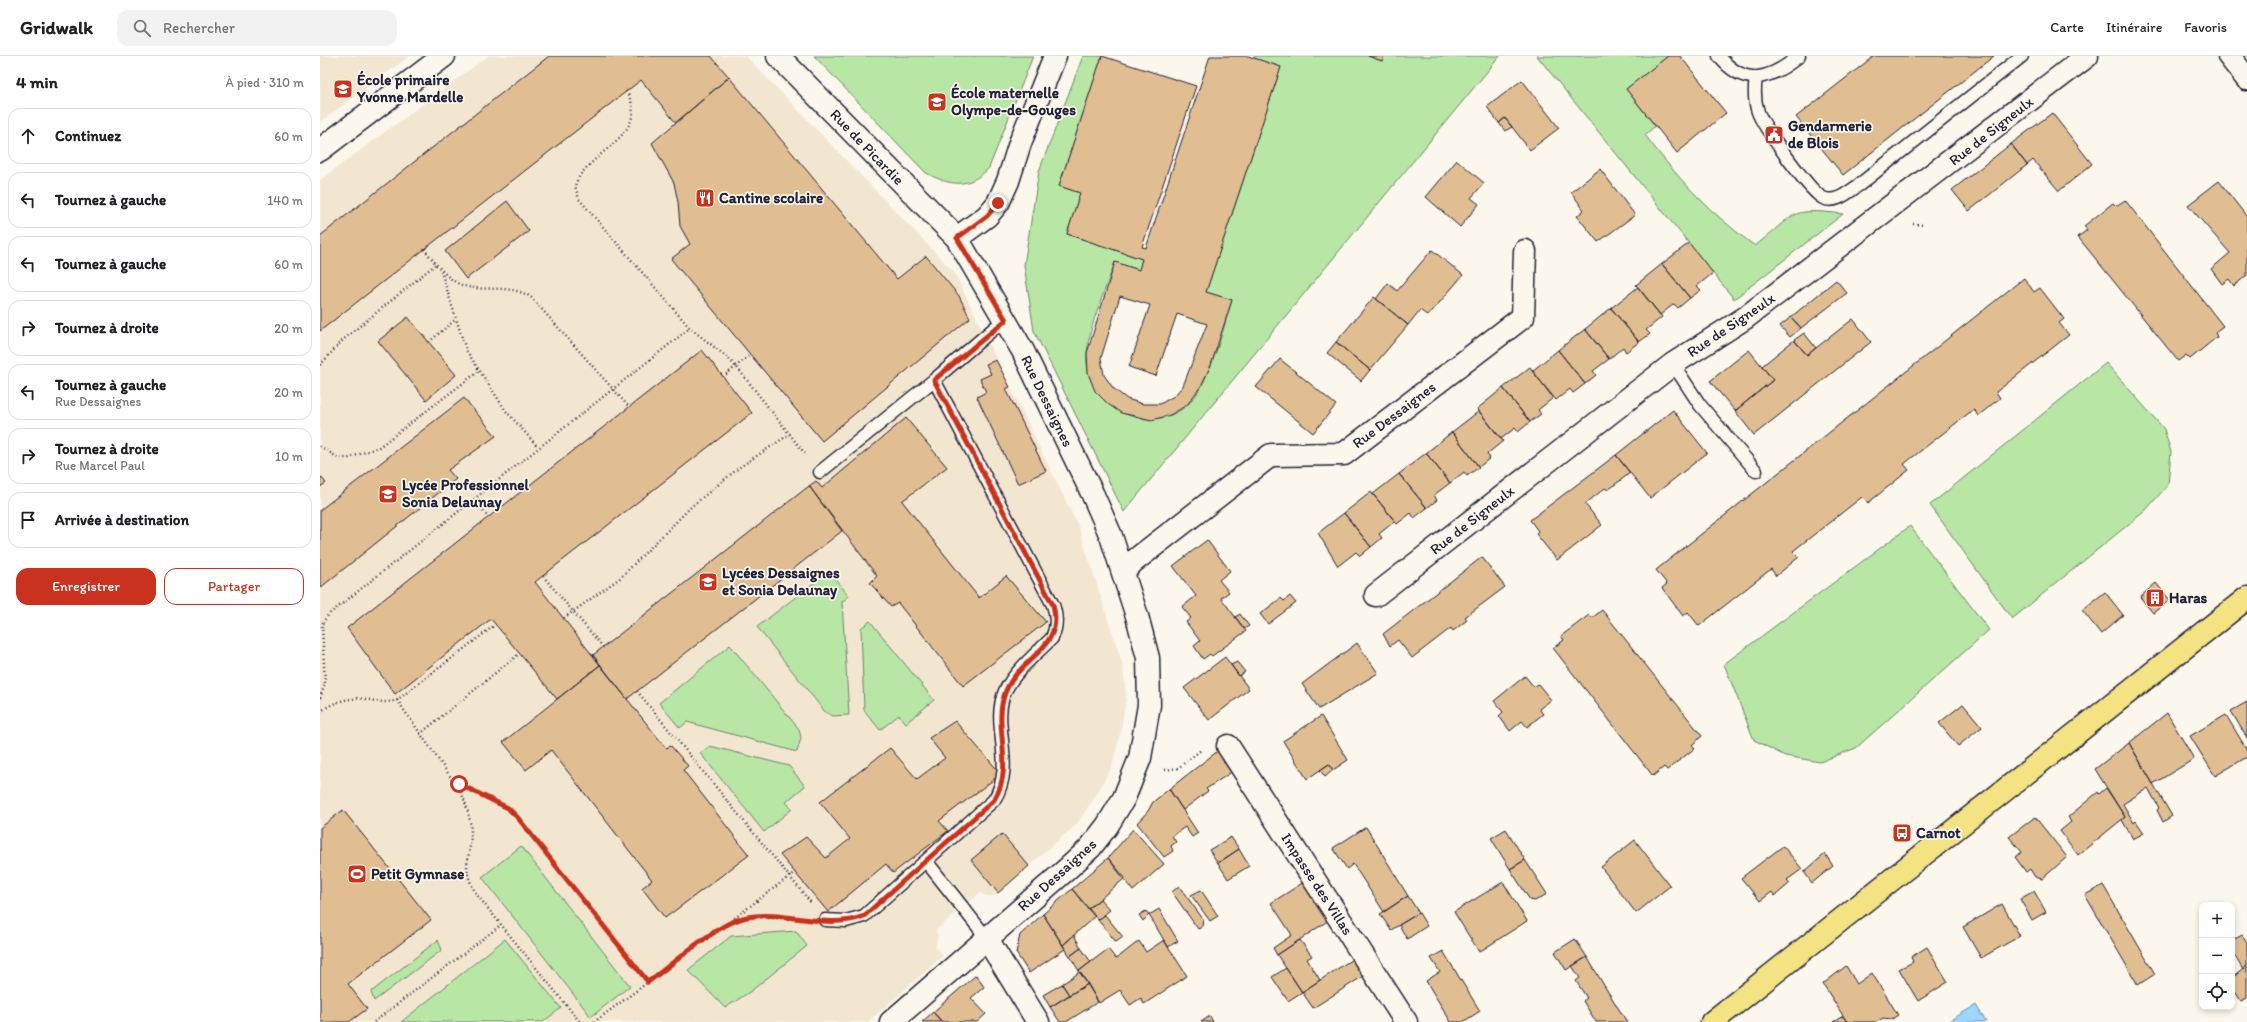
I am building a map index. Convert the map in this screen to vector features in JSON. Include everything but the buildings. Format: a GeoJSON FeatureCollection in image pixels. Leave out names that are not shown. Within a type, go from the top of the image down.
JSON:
{"type":"FeatureCollection","features":[{"type":"Feature","properties":{"kind":"main road"},"geometry":{"type":"LineString","coordinates":[[1712,1022],[2247,598]]}},
{"type":"Feature","properties":{"kind":"street"},"geometry":{"type":"LineString","coordinates":[[320,150],[444,56]]}},
{"type":"Feature","properties":{"kind":"street","name":"Rue de Picardie"},"geometry":{"type":"LineString","coordinates":[[778,56],[957,238]]}},
{"type":"Feature","properties":{"kind":"street"},"geometry":{"type":"LineString","coordinates":[[957,238],[987,216],[998,203],[1008,181],[1020,143],[1054,56]]}},
{"type":"Feature","properties":{"kind":"street","name":"Rue de Signeulx"},"geometry":{"type":"LineString","coordinates":[[1376,595],[1673,364],[1745,318],[2087,56]]}},
{"type":"Feature","properties":{"kind":"street"},"geometry":{"type":"LineString","coordinates":[[2229,56],[2247,79]]}},
{"type":"Feature","properties":{"kind":"street","name":"Rue Dessaignes"},"geometry":{"type":"LineString","coordinates":[[891,1022],[1090,848],[1107,826],[1124,798],[1140,758],[1149,705],[1148,658],[1123,572],[1093,495],[1006,320],[957,238]]}},
{"type":"Feature","properties":{"kind":"street","name":"Rue Dessaignes"},"geometry":{"type":"LineString","coordinates":[[1123,572],[1134,561],[1272,455],[1344,454],[1524,317],[1525,251]]}},
{"type":"Feature","properties":{"kind":"street","name":"Impasse des Villas"},"geometry":{"type":"LineString","coordinates":[[1228,746],[1406,1022]]}},
{"type":"Feature","properties":{"kind":"street"},"geometry":{"type":"LineString","coordinates":[[986,938],[1038,1022]]}},
{"type":"Feature","properties":{"kind":"lane"},"geometry":{"type":"LineString","coordinates":[[1719,56],[1738,74],[1756,78],[1770,75],[1799,56]]}},
{"type":"Feature","properties":{"kind":"lane"},"geometry":{"type":"LineString","coordinates":[[1756,78],[1754,96],[1758,112],[1765,127],[1810,187],[1822,198],[1834,200],[1859,185],[2022,56]]}},
{"type":"Feature","properties":{"kind":"lane"},"geometry":{"type":"LineString","coordinates":[[820,472],[1006,320]]}},
{"type":"Feature","properties":{"kind":"lane"},"geometry":{"type":"LineString","coordinates":[[1673,364],[1700,405],[1756,470]]}},
{"type":"Feature","properties":{"kind":"lane"},"geometry":{"type":"LineString","coordinates":[[825,920],[846,922],[864,916],[980,813],[999,792],[1005,771],[1001,717],[1005,692],[1012,680],[1052,638],[1057,618],[1053,605],[934,380]]}},
{"type":"Feature","properties":{"kind":"lane"},"geometry":{"type":"LineString","coordinates":[[926,862],[986,938]]}},
{"type":"Feature","properties":{"kind":"path"},"geometry":{"type":"LineString","coordinates":[[626,91],[633,103],[631,120],[621,137],[581,172],[576,180],[576,192],[579,199],[690,328],[736,366],[820,472]]}},
{"type":"Feature","properties":{"kind":"path"},"geometry":{"type":"LineString","coordinates":[[424,249],[440,268],[454,281],[463,286],[472,288],[507,288],[524,293],[531,297],[629,407]]}},
{"type":"Feature","properties":{"kind":"path"},"geometry":{"type":"LineString","coordinates":[[320,365],[344,339],[436,264]]}},
{"type":"Feature","properties":{"kind":"path"},"geometry":{"type":"LineString","coordinates":[[440,268],[466,350],[506,411],[538,448]]}},
{"type":"Feature","properties":{"kind":"path"},"geometry":{"type":"LineString","coordinates":[[429,342],[456,319]]}},
{"type":"Feature","properties":{"kind":"path"},"geometry":{"type":"LineString","coordinates":[[320,698],[325,684],[322,624],[328,615],[690,328]]}},
{"type":"Feature","properties":{"kind":"path"},"geometry":{"type":"LineString","coordinates":[[722,377],[750,355]]}},
{"type":"Feature","properties":{"kind":"path"},"geometry":{"type":"LineString","coordinates":[[320,446],[338,458],[349,458],[379,447],[479,371]]}},
{"type":"Feature","properties":{"kind":"path"},"geometry":{"type":"LineString","coordinates":[[564,618],[620,578],[692,506],[740,467],[790,434]]}},
{"type":"Feature","properties":{"kind":"path"},"geometry":{"type":"LineString","coordinates":[[473,499],[488,517]]}},
{"type":"Feature","properties":{"kind":"path"},"geometry":{"type":"LineString","coordinates":[[543,576],[603,647]]}},
{"type":"Feature","properties":{"kind":"path"},"geometry":{"type":"LineString","coordinates":[[320,712],[331,704],[350,699],[381,703],[397,700],[495,625]]}},
{"type":"Feature","properties":{"kind":"path"},"geometry":{"type":"LineString","coordinates":[[420,734],[519,654]]}},
{"type":"Feature","properties":{"kind":"path"},"geometry":{"type":"LineString","coordinates":[[637,691],[825,920]]}},
{"type":"Feature","properties":{"kind":"path"},"geometry":{"type":"LineString","coordinates":[[397,700],[461,792],[470,818],[471,835],[467,862],[468,879],[476,895],[580,1022]]}},
{"type":"Feature","properties":{"kind":"path"},"geometry":{"type":"LineString","coordinates":[[1159,770],[1178,768],[1220,734],[1228,746]]}},
{"type":"Feature","properties":{"kind":"path"},"geometry":{"type":"LineString","coordinates":[[450,776],[472,792],[493,800],[508,808],[518,818],[648,982]]}},
{"type":"Feature","properties":{"kind":"path"},"geometry":{"type":"LineString","coordinates":[[594,1022],[795,872]]}},
{"type":"Feature","properties":{"kind":"path"},"geometry":{"type":"LineString","coordinates":[[727,924],[747,917],[825,920]]}},
{"type":"Feature","properties":{"kind":"path"},"geometry":{"type":"LineString","coordinates":[[374,1022],[502,925]]}},
{"type":"Feature","properties":{"kind":"shaded area","name":"École primaire Yvonne Mardelle"},"geometry":{"type":"Polygon","coordinates":[[[320,56],[410,56],[320,122],[320,56]]]}},
{"type":"Feature","properties":{"kind":"shaded area","name":"Lycées Dessaignes et Sonia Delaunay"},"geometry":{"type":"Polygon","coordinates":[[[488,56],[746,56],[954,272],[1079,528],[1123,666],[1126,697],[1121,731],[1112,766],[1095,797],[1076,825],[994,896],[986,896],[980,893],[936,930],[938,936],[935,947],[943,956],[868,1022],[320,1022],[320,180],[488,56]]]}},
{"type":"Feature","properties":{"kind":"green space","name":"École maternelle Olympe-de-Gouges"},"geometry":{"type":"Polygon","coordinates":[[[814,56],[1033,56],[989,168],[974,179],[966,182],[951,183],[926,173],[814,56]]]}},
{"type":"Feature","properties":{"kind":"green space"},"geometry":{"type":"Polygon","coordinates":[[[1083,56],[1102,56],[1059,186],[1080,193],[1067,234],[1142,259],[1139,270],[1115,262],[1098,307],[1088,342],[1088,371],[1095,387],[1106,401],[1120,411],[1136,417],[1153,419],[1170,415],[1186,406],[1202,386],[1220,341],[1232,300],[1206,292],[1281,67],[1254,58],[1255,56],[1368,56],[1382,61],[1384,56],[1500,56],[1124,512],[1034,331],[1024,265],[1039,171],[1083,56]]]}},
{"type":"Feature","properties":{"kind":"green space"},"geometry":{"type":"Polygon","coordinates":[[[1537,56],[1668,56],[1626,89],[1655,126],[1645,135],[1696,195],[1739,234],[1755,246],[1793,215],[1811,212],[1843,214],[1734,299],[1537,56]]]}},
{"type":"Feature","properties":{"kind":"green space"},"geometry":{"type":"Polygon","coordinates":[[[2106,363],[2164,429],[2171,452],[2168,485],[2145,511],[2012,619],[1930,505],[2106,363]]]}},
{"type":"Feature","properties":{"kind":"green space"},"geometry":{"type":"Polygon","coordinates":[[[1910,526],[1989,630],[1856,748],[1820,762],[1785,756],[1754,740],[1724,664],[1910,526]]]}},
{"type":"Feature","properties":{"kind":"green space"},"geometry":{"type":"Polygon","coordinates":[[[829,571],[849,596],[842,602],[849,715],[833,716],[825,712],[757,627],[829,571]]]}},
{"type":"Feature","properties":{"kind":"green space"},"geometry":{"type":"Polygon","coordinates":[[[870,621],[934,700],[906,723],[899,715],[880,730],[864,710],[861,628],[870,621]]]}},
{"type":"Feature","properties":{"kind":"green space"},"geometry":{"type":"Polygon","coordinates":[[[730,645],[799,729],[801,738],[797,752],[687,722],[680,728],[659,703],[730,645]]]}},
{"type":"Feature","properties":{"kind":"green space"},"geometry":{"type":"Polygon","coordinates":[[[710,746],[789,766],[805,786],[786,802],[792,809],[764,832],[700,753],[710,746]]]}},
{"type":"Feature","properties":{"kind":"green space"},"geometry":{"type":"Polygon","coordinates":[[[521,846],[630,986],[591,1017],[482,877],[521,846]]]}},
{"type":"Feature","properties":{"kind":"green space"},"geometry":{"type":"Polygon","coordinates":[[[796,931],[807,946],[751,991],[725,1008],[688,970],[731,936],[796,931]]]}},
{"type":"Feature","properties":{"kind":"green space"},"geometry":{"type":"Polygon","coordinates":[[[505,939],[561,1008],[543,1022],[401,1022],[505,939]]]}},
{"type":"Feature","properties":{"kind":"green space"},"geometry":{"type":"Polygon","coordinates":[[[438,940],[442,950],[374,1001],[371,992],[438,940]]]}},
{"type":"Feature","properties":{"kind":"water"},"geometry":{"type":"Polygon","coordinates":[[[1976,1005],[1986,1022],[1947,1022],[1976,1005]]]}},
{"type":"Feature","properties":{"kind":"place","name":"École primaire Yvonne Mardelle"},"geometry":{"type":"Point","coordinates":[343,89]}},
{"type":"Feature","properties":{"kind":"place","name":"École maternelle Olympe-de-Gouges"},"geometry":{"type":"Point","coordinates":[937,102]}},
{"type":"Feature","properties":{"kind":"place","name":"Gendarmerie de Blois"},"geometry":{"type":"Point","coordinates":[1774,135]}},
{"type":"Feature","properties":{"kind":"place","name":"Cantine scolaire"},"geometry":{"type":"Point","coordinates":[705,198]}},
{"type":"Feature","properties":{"kind":"place","name":"Lycée Professionnel Sonia Delaunay"},"geometry":{"type":"Point","coordinates":[388,494]}},
{"type":"Feature","properties":{"kind":"place","name":"Lycées Dessaignes et Sonia Delaunay"},"geometry":{"type":"Point","coordinates":[708,582]}},
{"type":"Feature","properties":{"kind":"place","name":"Haras"},"geometry":{"type":"Point","coordinates":[2155,598]}},
{"type":"Feature","properties":{"kind":"place","name":"Carnot"},"geometry":{"type":"Point","coordinates":[1902,833]}},
{"type":"Feature","properties":{"kind":"place","name":"Petit Gymnase"},"geometry":{"type":"Point","coordinates":[357,874]}},
{"type":"Feature","properties":{"kind":"route"},"geometry":{"type":"LineString","coordinates":[[459,784],[472,792],[493,800],[508,808],[518,818],[648,982],[727,924],[747,917],[765,916],[846,922],[864,916],[994,800],[999,792],[1005,771],[1001,717],[1005,692],[1012,680],[1052,638],[1057,618],[1053,605],[934,380],[1006,320],[957,238],[987,216],[998,203]]}}]}
